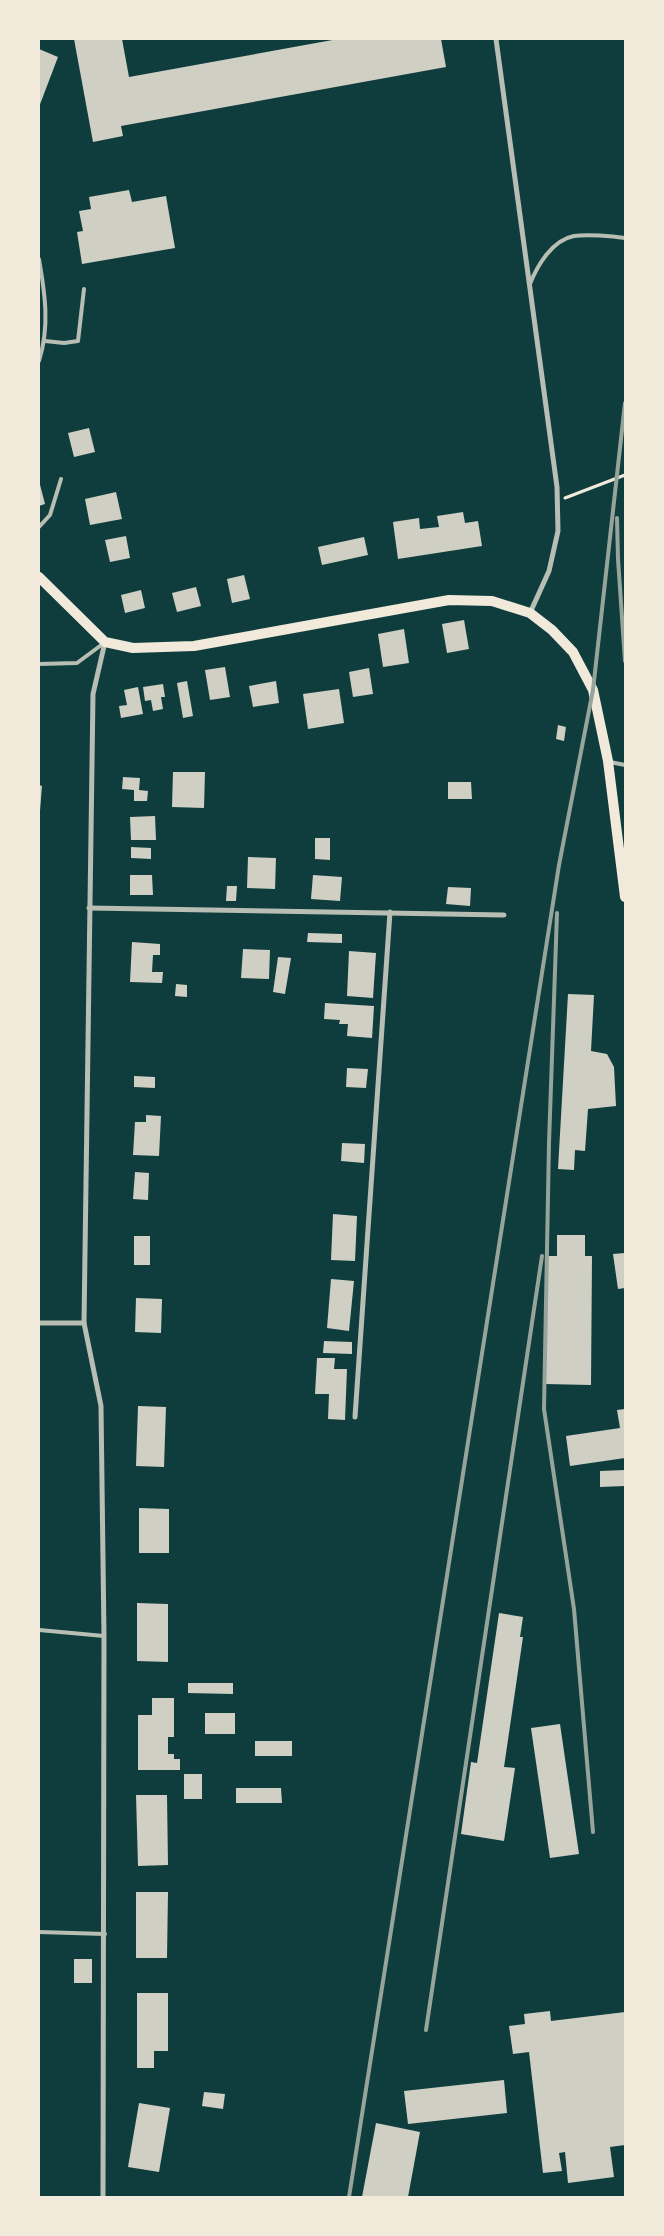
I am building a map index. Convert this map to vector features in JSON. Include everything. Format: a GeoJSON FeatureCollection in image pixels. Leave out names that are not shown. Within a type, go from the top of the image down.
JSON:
{"type":"FeatureCollection","features":[{"type":"Feature","properties":{"kind":"main road"},"geometry":{"type":"LineString","coordinates":[[39,577],[105,642],[133,648],[194,646],[449,600],[492,601],[530,613],[552,630],[573,652],[593,690],[608,761],[625,897]]}},
{"type":"Feature","properties":{"kind":"street"},"geometry":{"type":"LineString","coordinates":[[496,39],[557,487],[558,531],[549,571],[530,613]]}},
{"type":"Feature","properties":{"kind":"street"},"geometry":{"type":"LineString","coordinates":[[102,2197],[105,1934],[101,1406],[84,1322],[93,694],[105,642]]}},
{"type":"Feature","properties":{"kind":"street"},"geometry":{"type":"LineString","coordinates":[[89,908],[504,915]]}},
{"type":"Feature","properties":{"kind":"street"},"geometry":{"type":"LineString","coordinates":[[355,1417],[390,912]]}},
{"type":"Feature","properties":{"kind":"street"},"geometry":{"type":"LineString","coordinates":[[39,1323],[84,1322]]}},
{"type":"Feature","properties":{"kind":"lane"},"geometry":{"type":"LineString","coordinates":[[529,286],[538,266],[556,246],[573,236],[625,238]]}},
{"type":"Feature","properties":{"kind":"lane"},"geometry":{"type":"LineString","coordinates":[[39,259],[46,302],[45,341],[39,361]]}},
{"type":"Feature","properties":{"kind":"lane"},"geometry":{"type":"LineString","coordinates":[[45,341],[64,343],[78,341],[84,289]]}},
{"type":"Feature","properties":{"kind":"lane"},"geometry":{"type":"LineString","coordinates":[[39,527],[50,515],[61,480]]}},
{"type":"Feature","properties":{"kind":"lane"},"geometry":{"type":"LineString","coordinates":[[39,664],[77,663],[105,642]]}},
{"type":"Feature","properties":{"kind":"lane"},"geometry":{"type":"LineString","coordinates":[[608,761],[625,765]]}},
{"type":"Feature","properties":{"kind":"lane"},"geometry":{"type":"LineString","coordinates":[[39,1630],[104,1636]]}},
{"type":"Feature","properties":{"kind":"lane"},"geometry":{"type":"LineString","coordinates":[[39,1932],[105,1934]]}},
{"type":"Feature","properties":{"kind":"path"},"geometry":{"type":"LineString","coordinates":[[557,501],[625,475]]}},
{"type":"Feature","properties":{"kind":"building"},"geometry":{"type":"Polygon","coordinates":[[[74,39],[122,39],[129,77],[338,39],[441,39],[446,67],[121,126],[123,136],[93,142],[74,39]]]}},
{"type":"Feature","properties":{"kind":"building"},"geometry":{"type":"Polygon","coordinates":[[[39,49],[58,57],[39,107],[39,49]]]}},
{"type":"Feature","properties":{"kind":"building"},"geometry":{"type":"Polygon","coordinates":[[[129,190],[132,202],[166,196],[175,248],[82,264],[77,232],[83,231],[79,211],[91,209],[89,197],[129,190]]]}},
{"type":"Feature","properties":{"kind":"building"},"geometry":{"type":"Polygon","coordinates":[[[89,428],[95,452],[74,457],[68,433],[89,428]]]}},
{"type":"Feature","properties":{"kind":"building"},"geometry":{"type":"Polygon","coordinates":[[[39,481],[45,504],[39,506],[39,481]]]}},
{"type":"Feature","properties":{"kind":"building"},"geometry":{"type":"Polygon","coordinates":[[[116,492],[122,519],[90,525],[85,499],[116,492]]]}},
{"type":"Feature","properties":{"kind":"building"},"geometry":{"type":"Polygon","coordinates":[[[463,512],[465,523],[478,521],[482,546],[398,559],[393,522],[419,518],[420,529],[439,527],[437,516],[463,512]]]}},
{"type":"Feature","properties":{"kind":"building"},"geometry":{"type":"Polygon","coordinates":[[[126,536],[130,558],[110,562],[105,540],[126,536]]]}},
{"type":"Feature","properties":{"kind":"building"},"geometry":{"type":"Polygon","coordinates":[[[364,537],[368,555],[322,565],[318,547],[364,537]]]}},
{"type":"Feature","properties":{"kind":"building"},"geometry":{"type":"Polygon","coordinates":[[[244,575],[250,599],[232,603],[227,579],[244,575]]]}},
{"type":"Feature","properties":{"kind":"building"},"geometry":{"type":"Polygon","coordinates":[[[196,587],[201,606],[177,612],[172,593],[196,587]]]}},
{"type":"Feature","properties":{"kind":"building"},"geometry":{"type":"Polygon","coordinates":[[[141,590],[145,608],[125,613],[121,595],[141,590]]]}},
{"type":"Feature","properties":{"kind":"building"},"geometry":{"type":"Polygon","coordinates":[[[464,620],[469,649],[447,653],[442,624],[464,620]]]}},
{"type":"Feature","properties":{"kind":"building"},"geometry":{"type":"Polygon","coordinates":[[[404,629],[409,663],[383,667],[378,634],[404,629]]]}},
{"type":"Feature","properties":{"kind":"building"},"geometry":{"type":"Polygon","coordinates":[[[225,667],[230,697],[210,700],[205,670],[225,667]]]}},
{"type":"Feature","properties":{"kind":"building"},"geometry":{"type":"Polygon","coordinates":[[[369,668],[373,694],[353,697],[349,672],[369,668]]]}},
{"type":"Feature","properties":{"kind":"building"},"geometry":{"type":"Polygon","coordinates":[[[187,681],[193,716],[183,718],[177,683],[187,681]]]}},
{"type":"Feature","properties":{"kind":"building"},"geometry":{"type":"Polygon","coordinates":[[[276,681],[279,703],[253,707],[249,686],[276,681]]]}},
{"type":"Feature","properties":{"kind":"building"},"geometry":{"type":"Polygon","coordinates":[[[163,684],[165,697],[161,697],[163,709],[153,711],[151,700],[145,701],[143,687],[163,684]]]}},
{"type":"Feature","properties":{"kind":"building"},"geometry":{"type":"Polygon","coordinates":[[[138,687],[143,714],[121,718],[119,706],[127,705],[124,690],[138,687]]]}},
{"type":"Feature","properties":{"kind":"building"},"geometry":{"type":"Polygon","coordinates":[[[339,689],[344,723],[308,729],[303,694],[339,689]]]}},
{"type":"Feature","properties":{"kind":"building"},"geometry":{"type":"Polygon","coordinates":[[[558,725],[566,727],[564,741],[556,739],[558,725]]]}},
{"type":"Feature","properties":{"kind":"building"},"geometry":{"type":"Polygon","coordinates":[[[173,772],[205,772],[204,808],[172,807],[173,772]]]}},
{"type":"Feature","properties":{"kind":"building"},"geometry":{"type":"Polygon","coordinates":[[[123,777],[140,778],[139,790],[148,791],[147,801],[134,801],[134,790],[122,789],[123,777]]]}},
{"type":"Feature","properties":{"kind":"building"},"geometry":{"type":"Polygon","coordinates":[[[448,782],[471,782],[472,799],[448,799],[448,782]]]}},
{"type":"Feature","properties":{"kind":"building"},"geometry":{"type":"Polygon","coordinates":[[[39,785],[42,786],[40,811],[39,811],[39,785]]]}},
{"type":"Feature","properties":{"kind":"building"},"geometry":{"type":"Polygon","coordinates":[[[155,816],[156,840],[131,840],[130,817],[155,816]]]}},
{"type":"Feature","properties":{"kind":"building"},"geometry":{"type":"Polygon","coordinates":[[[315,838],[330,838],[330,860],[315,859],[315,838]]]}},
{"type":"Feature","properties":{"kind":"building"},"geometry":{"type":"Polygon","coordinates":[[[131,847],[151,848],[151,859],[131,858],[131,847]]]}},
{"type":"Feature","properties":{"kind":"building"},"geometry":{"type":"Polygon","coordinates":[[[248,857],[276,858],[275,889],[247,888],[248,857]]]}},
{"type":"Feature","properties":{"kind":"building"},"geometry":{"type":"Polygon","coordinates":[[[130,875],[152,875],[153,895],[130,895],[130,875]]]}},
{"type":"Feature","properties":{"kind":"building"},"geometry":{"type":"Polygon","coordinates":[[[313,875],[342,877],[340,901],[311,899],[313,875]]]}},
{"type":"Feature","properties":{"kind":"building"},"geometry":{"type":"Polygon","coordinates":[[[227,886],[237,886],[236,901],[226,901],[227,886]]]}},
{"type":"Feature","properties":{"kind":"building"},"geometry":{"type":"Polygon","coordinates":[[[448,887],[471,888],[470,906],[446,904],[448,887]]]}},
{"type":"Feature","properties":{"kind":"building"},"geometry":{"type":"Polygon","coordinates":[[[308,933],[342,934],[342,943],[307,942],[308,933]]]}},
{"type":"Feature","properties":{"kind":"building"},"geometry":{"type":"Polygon","coordinates":[[[132,942],[160,944],[160,955],[153,955],[152,972],[163,972],[162,983],[130,982],[132,942]]]}},
{"type":"Feature","properties":{"kind":"building"},"geometry":{"type":"Polygon","coordinates":[[[243,949],[270,950],[269,979],[241,978],[243,949]]]}},
{"type":"Feature","properties":{"kind":"building"},"geometry":{"type":"Polygon","coordinates":[[[349,951],[376,953],[373,998],[347,996],[349,951]]]}},
{"type":"Feature","properties":{"kind":"building"},"geometry":{"type":"Polygon","coordinates":[[[278,957],[291,958],[285,994],[273,992],[278,957]]]}},
{"type":"Feature","properties":{"kind":"building"},"geometry":{"type":"Polygon","coordinates":[[[176,984],[187,985],[187,997],[175,996],[176,984]]]}},
{"type":"Feature","properties":{"kind":"building"},"geometry":{"type":"Polygon","coordinates":[[[568,994],[594,995],[591,1051],[607,1054],[614,1067],[616,1106],[588,1109],[585,1151],[575,1150],[574,1170],[558,1169],[568,994]]]}},
{"type":"Feature","properties":{"kind":"building"},"geometry":{"type":"Polygon","coordinates":[[[325,1003],[374,1006],[372,1038],[347,1036],[348,1024],[339,1024],[340,1020],[324,1019],[325,1003]]]}},
{"type":"Feature","properties":{"kind":"building"},"geometry":{"type":"Polygon","coordinates":[[[347,1068],[368,1069],[366,1088],[346,1087],[347,1068]]]}},
{"type":"Feature","properties":{"kind":"building"},"geometry":{"type":"Polygon","coordinates":[[[134,1076],[155,1077],[155,1088],[134,1087],[134,1076]]]}},
{"type":"Feature","properties":{"kind":"building"},"geometry":{"type":"Polygon","coordinates":[[[146,1115],[161,1116],[159,1156],[133,1155],[135,1122],[146,1122],[146,1115]]]}},
{"type":"Feature","properties":{"kind":"building"},"geometry":{"type":"Polygon","coordinates":[[[342,1143],[365,1144],[364,1163],[341,1161],[342,1143]]]}},
{"type":"Feature","properties":{"kind":"building"},"geometry":{"type":"Polygon","coordinates":[[[135,1172],[149,1173],[148,1200],[133,1199],[135,1172]]]}},
{"type":"Feature","properties":{"kind":"building"},"geometry":{"type":"Polygon","coordinates":[[[333,1214],[357,1216],[355,1261],[331,1260],[333,1214]]]}},
{"type":"Feature","properties":{"kind":"building"},"geometry":{"type":"Polygon","coordinates":[[[557,1235],[585,1235],[585,1256],[592,1256],[591,1385],[545,1384],[546,1256],[557,1256],[557,1235]]]}},
{"type":"Feature","properties":{"kind":"building"},"geometry":{"type":"Polygon","coordinates":[[[134,1236],[150,1236],[150,1265],[134,1265],[134,1236]]]}},
{"type":"Feature","properties":{"kind":"building"},"geometry":{"type":"Polygon","coordinates":[[[625,1253],[625,1288],[618,1289],[613,1254],[625,1253]]]}},
{"type":"Feature","properties":{"kind":"building"},"geometry":{"type":"Polygon","coordinates":[[[331,1279],[354,1281],[349,1331],[327,1328],[331,1279]]]}},
{"type":"Feature","properties":{"kind":"building"},"geometry":{"type":"Polygon","coordinates":[[[136,1298],[162,1299],[161,1333],[135,1332],[136,1298]]]}},
{"type":"Feature","properties":{"kind":"building"},"geometry":{"type":"Polygon","coordinates":[[[324,1341],[352,1342],[352,1354],[323,1353],[324,1341]]]}},
{"type":"Feature","properties":{"kind":"building"},"geometry":{"type":"Polygon","coordinates":[[[317,1358],[335,1358],[334,1369],[347,1369],[345,1420],[328,1419],[329,1394],[315,1394],[317,1358]]]}},
{"type":"Feature","properties":{"kind":"building"},"geometry":{"type":"Polygon","coordinates":[[[138,1406],[166,1407],[164,1467],[136,1466],[138,1406]]]}},
{"type":"Feature","properties":{"kind":"building"},"geometry":{"type":"Polygon","coordinates":[[[625,1409],[625,1458],[570,1466],[566,1436],[620,1428],[617,1410],[625,1409]]]}},
{"type":"Feature","properties":{"kind":"building"},"geometry":{"type":"Polygon","coordinates":[[[625,1470],[625,1486],[600,1487],[600,1471],[625,1470]]]}},
{"type":"Feature","properties":{"kind":"building"},"geometry":{"type":"Polygon","coordinates":[[[139,1508],[169,1509],[169,1553],[139,1553],[139,1508]]]}},
{"type":"Feature","properties":{"kind":"building"},"geometry":{"type":"Polygon","coordinates":[[[137,1603],[168,1604],[168,1662],[137,1661],[137,1603]]]}},
{"type":"Feature","properties":{"kind":"building"},"geometry":{"type":"Polygon","coordinates":[[[499,1613],[523,1617],[520,1637],[523,1637],[504,1767],[515,1768],[504,1841],[461,1834],[471,1762],[477,1763],[499,1613]]]}},
{"type":"Feature","properties":{"kind":"building"},"geometry":{"type":"Polygon","coordinates":[[[188,1683],[233,1683],[233,1694],[188,1693],[188,1683]]]}},
{"type":"Feature","properties":{"kind":"building"},"geometry":{"type":"Polygon","coordinates":[[[152,1698],[174,1698],[174,1737],[168,1737],[168,1754],[174,1754],[174,1759],[180,1759],[180,1770],[138,1770],[138,1715],[152,1715],[152,1698]]]}},
{"type":"Feature","properties":{"kind":"building"},"geometry":{"type":"Polygon","coordinates":[[[205,1713],[235,1713],[235,1734],[205,1734],[205,1713]]]}},
{"type":"Feature","properties":{"kind":"building"},"geometry":{"type":"Polygon","coordinates":[[[560,1724],[579,1854],[550,1858],[531,1728],[560,1724]]]}},
{"type":"Feature","properties":{"kind":"building"},"geometry":{"type":"Polygon","coordinates":[[[255,1741],[292,1741],[292,1756],[255,1756],[255,1741]]]}},
{"type":"Feature","properties":{"kind":"building"},"geometry":{"type":"Polygon","coordinates":[[[184,1774],[202,1774],[202,1799],[184,1799],[184,1774]]]}},
{"type":"Feature","properties":{"kind":"building"},"geometry":{"type":"Polygon","coordinates":[[[236,1788],[281,1788],[282,1803],[236,1803],[236,1788]]]}},
{"type":"Feature","properties":{"kind":"building"},"geometry":{"type":"Polygon","coordinates":[[[136,1795],[167,1795],[168,1865],[138,1866],[136,1795]]]}},
{"type":"Feature","properties":{"kind":"building"},"geometry":{"type":"Polygon","coordinates":[[[136,1892],[168,1892],[167,1958],[136,1958],[136,1892]]]}},
{"type":"Feature","properties":{"kind":"building"},"geometry":{"type":"Polygon","coordinates":[[[74,1959],[92,1959],[92,1983],[74,1983],[74,1959]]]}},
{"type":"Feature","properties":{"kind":"building"},"geometry":{"type":"Polygon","coordinates":[[[137,1993],[168,1993],[168,2051],[154,2051],[154,2068],[137,2068],[137,1993]]]}},
{"type":"Feature","properties":{"kind":"building"},"geometry":{"type":"Polygon","coordinates":[[[550,2011],[551,2021],[625,2012],[625,2145],[610,2147],[614,2177],[568,2183],[565,2152],[559,2153],[562,2171],[543,2173],[529,2052],[513,2054],[509,2026],[525,2024],[524,2014],[550,2011]]]}},
{"type":"Feature","properties":{"kind":"building"},"geometry":{"type":"Polygon","coordinates":[[[504,2080],[507,2113],[408,2124],[404,2091],[504,2080]]]}},
{"type":"Feature","properties":{"kind":"building"},"geometry":{"type":"Polygon","coordinates":[[[204,2092],[225,2094],[223,2109],[202,2106],[204,2092]]]}},
{"type":"Feature","properties":{"kind":"building"},"geometry":{"type":"Polygon","coordinates":[[[139,2103],[170,2108],[159,2172],[128,2167],[139,2103]]]}},
{"type":"Feature","properties":{"kind":"building"},"geometry":{"type":"Polygon","coordinates":[[[376,2123],[420,2132],[408,2197],[362,2197],[376,2123]]]}},
{"type":"Feature","properties":{"kind":"railway"},"geometry":{"type":"LineString","coordinates":[[349,2197],[559,865],[593,690],[625,403]]}},
{"type":"Feature","properties":{"kind":"railway"},"geometry":{"type":"LineString","coordinates":[[617,518],[625,661]]}},
{"type":"Feature","properties":{"kind":"railway"},"geometry":{"type":"LineString","coordinates":[[557,913],[549,1143],[544,1409],[574,1609],[593,1832]]}},
{"type":"Feature","properties":{"kind":"railway"},"geometry":{"type":"LineString","coordinates":[[426,2030],[542,1256]]}}]}
